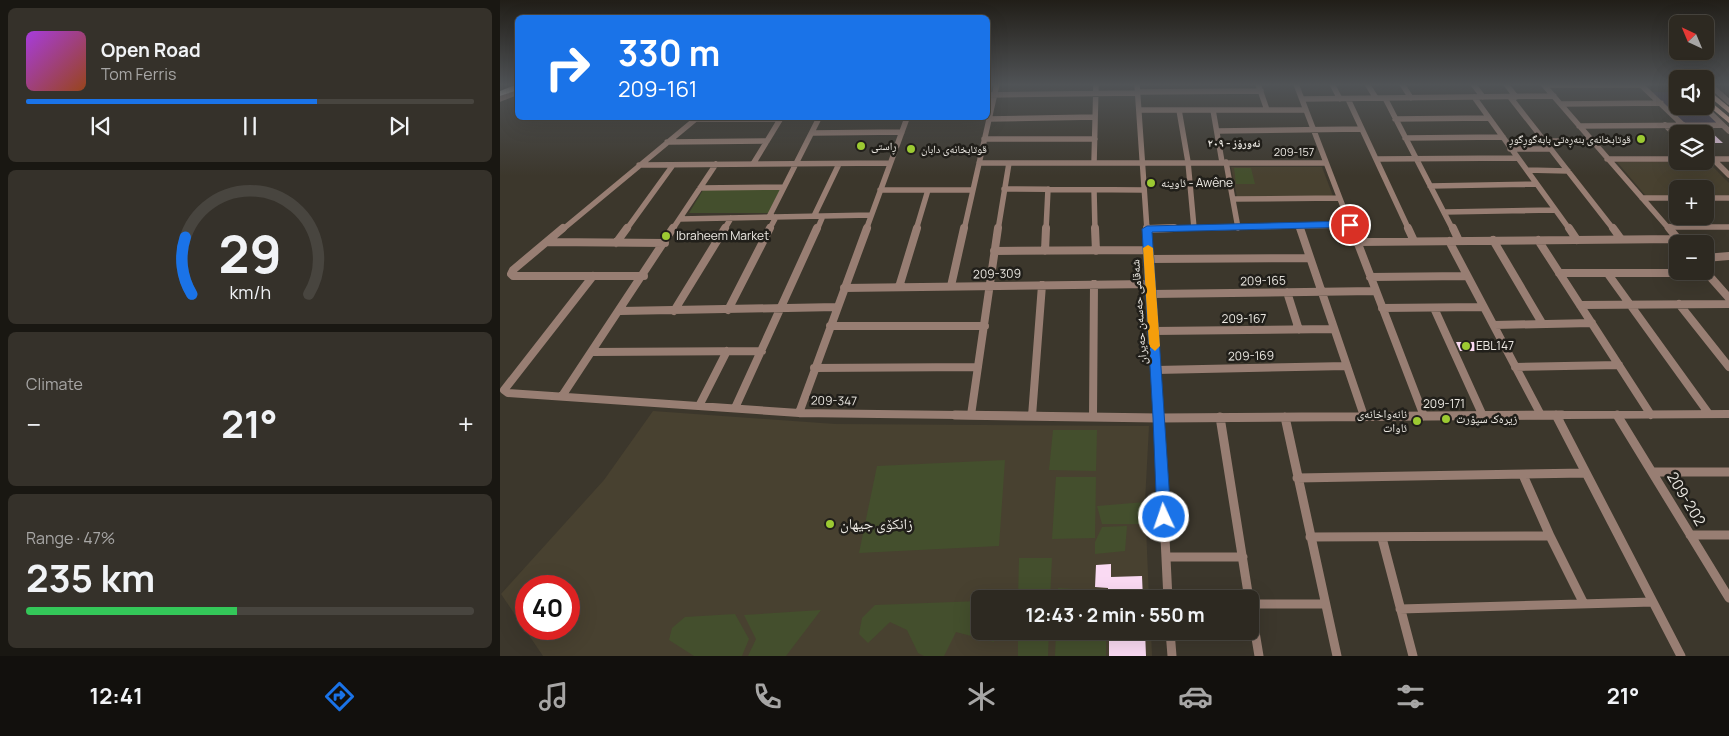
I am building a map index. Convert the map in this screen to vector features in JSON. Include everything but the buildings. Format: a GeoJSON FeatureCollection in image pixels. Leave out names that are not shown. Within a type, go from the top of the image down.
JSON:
{"type":"FeatureCollection","features":[{"type":"Feature","properties":{"kind":"street","name":"شەقامی حەسەن حەیران"},"geometry":{"type":"LineString","coordinates":[[1138,115],[1160,418],[1168,590]]}},
{"type":"Feature","properties":{"kind":"street"},"geometry":{"type":"LineString","coordinates":[[1180,115],[1188,162],[1194,228]]}},
{"type":"Feature","properties":{"kind":"street"},"geometry":{"type":"LineString","coordinates":[[1213,115],[1238,228]]}},
{"type":"Feature","properties":{"kind":"street"},"geometry":{"type":"LineString","coordinates":[[1307,115],[1424,416]]}},
{"type":"Feature","properties":{"kind":"street"},"geometry":{"type":"LineString","coordinates":[[1354,115],[1414,241]]}},
{"type":"Feature","properties":{"kind":"street"},"geometry":{"type":"LineString","coordinates":[[1394,115],[1459,241]]}},
{"type":"Feature","properties":{"kind":"street"},"geometry":{"type":"LineString","coordinates":[[1486,115],[1577,240]]}},
{"type":"Feature","properties":{"kind":"street"},"geometry":{"type":"LineString","coordinates":[[1525,115],[1621,239]]}},
{"type":"Feature","properties":{"kind":"street"},"geometry":{"type":"LineString","coordinates":[[1570,115],[1674,235]]}},
{"type":"Feature","properties":{"kind":"street"},"geometry":{"type":"LineString","coordinates":[[1673,115],[1683,125],[1724,122],[1729,131]]}},
{"type":"Feature","properties":{"kind":"street"},"geometry":{"type":"LineString","coordinates":[[990,119],[1095,117],[1094,163]]}},
{"type":"Feature","properties":{"kind":"street"},"geometry":{"type":"LineString","coordinates":[[1396,119],[1488,118]]}},
{"type":"Feature","properties":{"kind":"street"},"geometry":{"type":"LineString","coordinates":[[644,276],[513,276],[511,274],[694,120]]}},
{"type":"Feature","properties":{"kind":"street"},"geometry":{"type":"LineString","coordinates":[[753,164],[779,120]]}},
{"type":"Feature","properties":{"kind":"street"},"geometry":{"type":"LineString","coordinates":[[728,310],[772,217],[784,187],[818,120]]}},
{"type":"Feature","properties":{"kind":"street"},"geometry":{"type":"LineString","coordinates":[[799,413],[906,120]]}},
{"type":"Feature","properties":{"kind":"street"},"geometry":{"type":"LineString","coordinates":[[950,286],[989,120]]}},
{"type":"Feature","properties":{"kind":"street"},"geometry":{"type":"LineString","coordinates":[[1665,125],[1669,129]]}},
{"type":"Feature","properties":{"kind":"street"},"geometry":{"type":"LineString","coordinates":[[1579,126],[1669,125]]}},
{"type":"Feature","properties":{"kind":"street"},"geometry":{"type":"LineString","coordinates":[[1217,131],[1360,129]]}},
{"type":"Feature","properties":{"kind":"street"},"geometry":{"type":"LineString","coordinates":[[812,133],[902,132]]}},
{"type":"Feature","properties":{"kind":"street"},"geometry":{"type":"LineString","coordinates":[[1406,138],[1503,137]]}},
{"type":"Feature","properties":{"kind":"street"},"geometry":{"type":"LineString","coordinates":[[984,139],[1094,139]]}},
{"type":"Feature","properties":{"kind":"street"},"geometry":{"type":"LineString","coordinates":[[667,142],[767,141]]}},
{"type":"Feature","properties":{"kind":"street"},"geometry":{"type":"LineString","coordinates":[[1544,141],[1592,141]]}},
{"type":"Feature","properties":{"kind":"street"},"geometry":{"type":"LineString","coordinates":[[1510,149],[1550,149]]}},
{"type":"Feature","properties":{"kind":"street"},"geometry":{"type":"LineString","coordinates":[[1376,159],[1517,158]]}},
{"type":"Feature","properties":{"kind":"street"},"geometry":{"type":"LineString","coordinates":[[1607,159],[1669,159]]}},
{"type":"Feature","properties":{"kind":"street"},"geometry":{"type":"LineString","coordinates":[[1714,159],[1729,159]]}},
{"type":"Feature","properties":{"kind":"street"},"geometry":{"type":"LineString","coordinates":[[1714,161],[1729,175]]}},
{"type":"Feature","properties":{"kind":"street","name":"209-157"},"geometry":{"type":"LineString","coordinates":[[979,163],[1326,162]]}},
{"type":"Feature","properties":{"kind":"street"},"geometry":{"type":"LineString","coordinates":[[639,165],[890,163]]}},
{"type":"Feature","properties":{"kind":"street"},"geometry":{"type":"LineString","coordinates":[[971,415],[991,286],[994,251],[1009,163]]}},
{"type":"Feature","properties":{"kind":"street"},"geometry":{"type":"LineString","coordinates":[[562,396],[644,276],[716,164]]}},
{"type":"Feature","properties":{"kind":"street"},"geometry":{"type":"LineString","coordinates":[[814,216],[839,164]]}},
{"type":"Feature","properties":{"kind":"street"},"geometry":{"type":"LineString","coordinates":[[616,243],[673,165]]}},
{"type":"Feature","properties":{"kind":"street"},"geometry":{"type":"LineString","coordinates":[[1527,170],[1568,171]]}},
{"type":"Feature","properties":{"kind":"street"},"geometry":{"type":"LineString","coordinates":[[1430,186],[1536,184]]}},
{"type":"Feature","properties":{"kind":"street"},"geometry":{"type":"LineString","coordinates":[[700,188],[784,187]]}},
{"type":"Feature","properties":{"kind":"street"},"geometry":{"type":"LineString","coordinates":[[1004,189],[1144,190]]}},
{"type":"Feature","properties":{"kind":"street"},"geometry":{"type":"LineString","coordinates":[[1045,251],[1048,189]]}},
{"type":"Feature","properties":{"kind":"street"},"geometry":{"type":"LineString","coordinates":[[880,190],[972,190]]}},
{"type":"Feature","properties":{"kind":"street"},"geometry":{"type":"LineString","coordinates":[[899,287],[928,190]]}},
{"type":"Feature","properties":{"kind":"street"},"geometry":{"type":"LineString","coordinates":[[1094,190],[1096,251]]}},
{"type":"Feature","properties":{"kind":"street"},"geometry":{"type":"LineString","coordinates":[[1232,199],[1340,198]]}},
{"type":"Feature","properties":{"kind":"street"},"geometry":{"type":"LineString","coordinates":[[1642,198],[1669,198]]}},
{"type":"Feature","properties":{"kind":"street"},"geometry":{"type":"LineString","coordinates":[[1714,198],[1729,198]]}},
{"type":"Feature","properties":{"kind":"street"},"geometry":{"type":"LineString","coordinates":[[1445,212],[1555,210]]}},
{"type":"Feature","properties":{"kind":"street"},"geometry":{"type":"LineString","coordinates":[[680,219],[871,215]]}},
{"type":"Feature","properties":{"kind":"street"},"geometry":{"type":"LineString","coordinates":[[735,408],[823,216]]}},
{"type":"Feature","properties":{"kind":"street"},"geometry":{"type":"LineString","coordinates":[[674,311],[731,218]]}},
{"type":"Feature","properties":{"kind":"street"},"geometry":{"type":"LineString","coordinates":[[1147,229],[1350,225]]}},
{"type":"Feature","properties":{"kind":"street"},"geometry":{"type":"LineString","coordinates":[[1299,227],[1364,416]]}},
{"type":"Feature","properties":{"kind":"street"},"geometry":{"type":"LineString","coordinates":[[1667,227],[1729,227]]}},
{"type":"Feature","properties":{"kind":"street"},"geometry":{"type":"LineString","coordinates":[[1357,242],[1621,239],[1669,241]]}},
{"type":"Feature","properties":{"kind":"street"},"geometry":{"type":"LineString","coordinates":[[1493,240],[1542,323]]}},
{"type":"Feature","properties":{"kind":"street"},"geometry":{"type":"LineString","coordinates":[[1538,240],[1651,415]]}},
{"type":"Feature","properties":{"kind":"street"},"geometry":{"type":"LineString","coordinates":[[1449,241],[1540,415]]}},
{"type":"Feature","properties":{"kind":"street"},"geometry":{"type":"LineString","coordinates":[[547,242],[665,243]]}},
{"type":"Feature","properties":{"kind":"street"},"geometry":{"type":"LineString","coordinates":[[994,251],[1148,250]]}},
{"type":"Feature","properties":{"kind":"street"},"geometry":{"type":"LineString","coordinates":[[1714,257],[1729,256]]}},
{"type":"Feature","properties":{"kind":"street"},"geometry":{"type":"LineString","coordinates":[[1149,259],[1310,258]]}},
{"type":"Feature","properties":{"kind":"street"},"geometry":{"type":"LineString","coordinates":[[1560,273],[1669,273]]}},
{"type":"Feature","properties":{"kind":"street"},"geometry":{"type":"LineString","coordinates":[[1608,274],[1709,414]]}},
{"type":"Feature","properties":{"kind":"street","name":"209-347"},"geometry":{"type":"LineString","coordinates":[[593,276],[504,390],[508,393],[799,413],[1160,418]]}},
{"type":"Feature","properties":{"kind":"street"},"geometry":{"type":"LineString","coordinates":[[1370,277],[1467,276]]}},
{"type":"Feature","properties":{"kind":"street"},"geometry":{"type":"LineString","coordinates":[[1712,280],[1729,299]]}},
{"type":"Feature","properties":{"kind":"street"},"geometry":{"type":"LineString","coordinates":[[1093,417],[1094,284]]}},
{"type":"Feature","properties":{"kind":"street","name":"209-309"},"geometry":{"type":"LineString","coordinates":[[844,288],[1150,284]]}},
{"type":"Feature","properties":{"kind":"street"},"geometry":{"type":"LineString","coordinates":[[1032,416],[1042,285]]}},
{"type":"Feature","properties":{"kind":"street","name":"209-165"},"geometry":{"type":"LineString","coordinates":[[1151,294],[1375,291]]}},
{"type":"Feature","properties":{"kind":"street"},"geometry":{"type":"LineString","coordinates":[[1288,292],[1299,330]]}},
{"type":"Feature","properties":{"kind":"street"},"geometry":{"type":"LineString","coordinates":[[1580,304],[1679,304],[1729,299]]}},
{"type":"Feature","properties":{"kind":"street"},"geometry":{"type":"LineString","coordinates":[[1679,304],[1729,367]]}},
{"type":"Feature","properties":{"kind":"street"},"geometry":{"type":"LineString","coordinates":[[620,311],[837,307]]}},
{"type":"Feature","properties":{"kind":"street"},"geometry":{"type":"LineString","coordinates":[[1382,308],[1484,307]]}},
{"type":"Feature","properties":{"kind":"street"},"geometry":{"type":"LineString","coordinates":[[1434,308],[1483,416]]}},
{"type":"Feature","properties":{"kind":"street"},"geometry":{"type":"LineString","coordinates":[[1494,325],[1592,323]]}},
{"type":"Feature","properties":{"kind":"street"},"geometry":{"type":"LineString","coordinates":[[830,326],[985,326]]}},
{"type":"Feature","properties":{"kind":"street","name":"209-167"},"geometry":{"type":"LineString","coordinates":[[1154,331],[1334,329]]}},
{"type":"Feature","properties":{"kind":"street"},"geometry":{"type":"LineString","coordinates":[[699,406],[727,351]]}},
{"type":"Feature","properties":{"kind":"street"},"geometry":{"type":"LineString","coordinates":[[592,352],[762,351]]}},
{"type":"Feature","properties":{"kind":"street"},"geometry":{"type":"LineString","coordinates":[[1515,367],[1619,365]]}},
{"type":"Feature","properties":{"kind":"street","name":"209-169"},"geometry":{"type":"LineString","coordinates":[[1156,370],[1347,366]]}},
{"type":"Feature","properties":{"kind":"street"},"geometry":{"type":"LineString","coordinates":[[814,368],[978,367]]}},
{"type":"Feature","properties":{"kind":"street","name":"209-171"},"geometry":{"type":"LineString","coordinates":[[1160,418],[1729,414]]}},
{"type":"Feature","properties":{"kind":"street"},"geometry":{"type":"LineString","coordinates":[[1556,415],[1682,656]]}},
{"type":"Feature","properties":{"kind":"street","name":"209-202"},"geometry":{"type":"LineString","coordinates":[[1618,415],[1729,598]]}},
{"type":"Feature","properties":{"kind":"street"},"geometry":{"type":"LineString","coordinates":[[1285,417],[1337,656]]}},
{"type":"Feature","properties":{"kind":"street"},"geometry":{"type":"LineString","coordinates":[[1220,418],[1248,590]]}},
{"type":"Feature","properties":{"kind":"street"},"geometry":{"type":"LineString","coordinates":[[1652,472],[1729,472]]}},
{"type":"Feature","properties":{"kind":"street"},"geometry":{"type":"LineString","coordinates":[[1297,478],[1585,473]]}},
{"type":"Feature","properties":{"kind":"street"},"geometry":{"type":"LineString","coordinates":[[1523,475],[1550,536],[1584,604]]}},
{"type":"Feature","properties":{"kind":"street"},"geometry":{"type":"LineString","coordinates":[[1690,535],[1729,535]]}},
{"type":"Feature","properties":{"kind":"street"},"geometry":{"type":"LineString","coordinates":[[1310,537],[1550,536]]}},
{"type":"Feature","properties":{"kind":"street"},"geometry":{"type":"LineString","coordinates":[[1382,538],[1413,656]]}},
{"type":"Feature","properties":{"kind":"street"},"geometry":{"type":"LineString","coordinates":[[1166,557],[1243,557]]}},
{"type":"Feature","properties":{"kind":"street"},"geometry":{"type":"LineString","coordinates":[[1259,602],[1325,604]]}},
{"type":"Feature","properties":{"kind":"street"},"geometry":{"type":"LineString","coordinates":[[1400,609],[1653,602]]}},
{"type":"Feature","properties":{"kind":"street"},"geometry":{"type":"LineString","coordinates":[[1171,640],[1172,656]]}},
{"type":"Feature","properties":{"kind":"street"},"geometry":{"type":"LineString","coordinates":[[1256,640],[1259,656]]}},
{"type":"Feature","properties":{"kind":"shaded area"},"geometry":{"type":"Polygon","coordinates":[[[1674,115],[1713,115],[1721,123],[1683,123],[1674,115]]]}},
{"type":"Feature","properties":{"kind":"shaded area"},"geometry":{"type":"Polygon","coordinates":[[[1617,162],[1669,162],[1669,170],[1714,170],[1714,168],[1729,183],[1729,195],[1714,196],[1714,180],[1669,180],[1669,196],[1646,196],[1617,162]]]}},
{"type":"Feature","properties":{"kind":"shaded area"},"geometry":{"type":"Polygon","coordinates":[[[1231,167],[1322,167],[1333,196],[1237,197],[1231,167]]]}},
{"type":"Feature","properties":{"kind":"shaded area","name":"زانکۆی جیھان"},"geometry":{"type":"Polygon","coordinates":[[[653,411],[835,424],[1149,426],[1145,502],[1149,590],[971,590],[971,640],[1151,640],[1152,656],[543,656],[532,640],[580,640],[580,575],[518,575],[604,480],[653,411]]]}},
{"type":"Feature","properties":{"kind":"shaded area","name":"زانکۆی جیھان"},"geometry":{"type":"Polygon","coordinates":[[[515,579],[515,615],[501,594],[515,579]]]}},
{"type":"Feature","properties":{"kind":"green space"},"geometry":{"type":"Polygon","coordinates":[[[1234,168],[1251,168],[1255,184],[1236,184],[1234,168]]]}},
{"type":"Feature","properties":{"kind":"green space"},"geometry":{"type":"Polygon","coordinates":[[[782,188],[769,213],[689,213],[703,190],[782,188]]]}},
{"type":"Feature","properties":{"kind":"green space"},"geometry":{"type":"Polygon","coordinates":[[[1053,430],[1097,430],[1096,471],[1049,470],[1053,430]]]}},
{"type":"Feature","properties":{"kind":"green space"},"geometry":{"type":"Polygon","coordinates":[[[1005,460],[999,546],[859,553],[877,466],[1005,460]]]}},
{"type":"Feature","properties":{"kind":"green space"},"geometry":{"type":"Polygon","coordinates":[[[1056,477],[1096,477],[1095,538],[1052,539],[1056,477]]]}},
{"type":"Feature","properties":{"kind":"green space"},"geometry":{"type":"Polygon","coordinates":[[[1145,502],[1146,524],[1102,524],[1097,506],[1145,502]]]}},
{"type":"Feature","properties":{"kind":"green space"},"geometry":{"type":"Polygon","coordinates":[[[1127,526],[1125,551],[1095,554],[1095,542],[1102,527],[1127,526]]]}},
{"type":"Feature","properties":{"kind":"green space"},"geometry":{"type":"Polygon","coordinates":[[[1019,558],[1052,558],[1050,590],[1018,590],[1019,558]]]}},
{"type":"Feature","properties":{"kind":"green space"},"geometry":{"type":"Polygon","coordinates":[[[1058,588],[1090,590],[1058,590],[1058,588]]]}},
{"type":"Feature","properties":{"kind":"green space"},"geometry":{"type":"Polygon","coordinates":[[[971,601],[971,636],[956,632],[944,656],[924,656],[918,653],[907,630],[890,622],[868,643],[859,634],[862,618],[875,605],[971,601]]]}},
{"type":"Feature","properties":{"kind":"green space"},"geometry":{"type":"Polygon","coordinates":[[[821,610],[786,656],[748,656],[756,639],[744,615],[821,610]]]}},
{"type":"Feature","properties":{"kind":"green space"},"geometry":{"type":"Polygon","coordinates":[[[735,614],[749,639],[742,656],[694,656],[669,640],[672,628],[685,617],[735,614]]]}},
{"type":"Feature","properties":{"kind":"green space"},"geometry":{"type":"Polygon","coordinates":[[[1018,640],[1049,640],[1048,656],[1018,656],[1018,640]]]}},
{"type":"Feature","properties":{"kind":"green space"},"geometry":{"type":"Polygon","coordinates":[[[1056,640],[1106,640],[1106,656],[1055,656],[1056,640]]]}},
{"type":"Feature","properties":{"kind":"slow traffic"},"geometry":{"type":"LineString","coordinates":[[1148,248],[1155,346]]}},
{"type":"Feature","properties":{"kind":"place","name":"قوتابخانەی بنەڕەتی بابەگوڕگوڕ"},"geometry":{"type":"Point","coordinates":[1641,139]}},
{"type":"Feature","properties":{"kind":"place","name":"ڕاستی"},"geometry":{"type":"Point","coordinates":[861,146]}},
{"type":"Feature","properties":{"kind":"place","name":"قوتابخانەی دابان"},"geometry":{"type":"Point","coordinates":[911,149]}},
{"type":"Feature","properties":{"kind":"place","name":"ئاوینە - Awêne"},"geometry":{"type":"Point","coordinates":[1151,183]}},
{"type":"Feature","properties":{"kind":"place","name":"Ibraheem Market"},"geometry":{"type":"Point","coordinates":[666,236]}},
{"type":"Feature","properties":{"kind":"place","name":"EBL147"},"geometry":{"type":"Point","coordinates":[1466,346]}},
{"type":"Feature","properties":{"kind":"place","name":"زیرەک سپۆرت"},"geometry":{"type":"Point","coordinates":[1446,419]}},
{"type":"Feature","properties":{"kind":"place","name":"نانەواخانەی ئاوات"},"geometry":{"type":"Point","coordinates":[1417,421]}},
{"type":"Feature","properties":{"kind":"place","name":"زانکۆی جیھان"},"geometry":{"type":"Point","coordinates":[830,524]}},
{"type":"Feature","properties":{"kind":"district","name":"نەورۆز - ٢٠٩"},"geometry":{"type":"Point","coordinates":[1234,143]}},
{"type":"Feature","properties":{"kind":"route"},"geometry":{"type":"LineString","coordinates":[[1164,517],[1160,418],[1147,229],[1350,225]]}}]}
